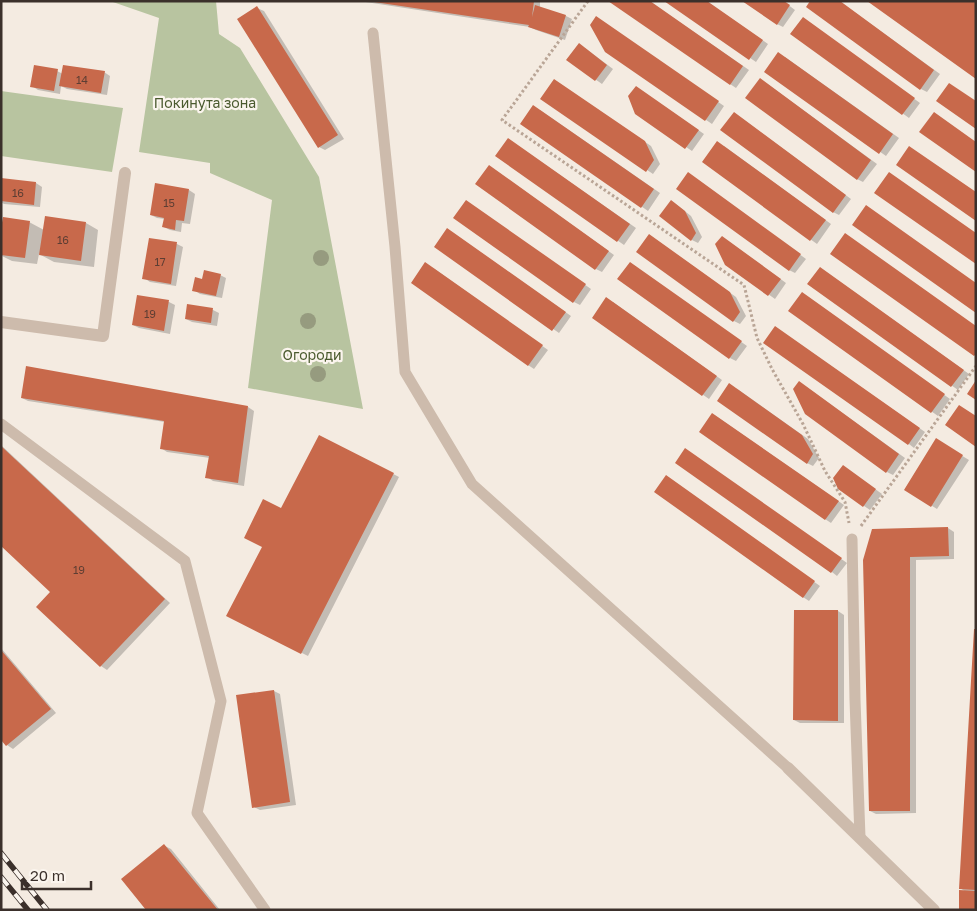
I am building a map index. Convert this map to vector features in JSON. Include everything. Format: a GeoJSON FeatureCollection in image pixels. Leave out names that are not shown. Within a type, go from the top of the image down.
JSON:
{"type":"FeatureCollection","features":[{"type":"Feature","properties":{"kind":"street"},"geometry":{"type":"LineString","coordinates":[[1,322],[103,336],[124,173]]}},
{"type":"Feature","properties":{"kind":"street"},"geometry":{"type":"LineString","coordinates":[[788,768],[934,910]]}},
{"type":"Feature","properties":{"kind":"lane"},"geometry":{"type":"LineString","coordinates":[[373,33],[395,247],[405,372],[472,484],[788,768]]}},
{"type":"Feature","properties":{"kind":"lane"},"geometry":{"type":"LineString","coordinates":[[1,424],[185,561],[221,701],[197,813],[265,910]]}},
{"type":"Feature","properties":{"kind":"lane"},"geometry":{"type":"LineString","coordinates":[[852,539],[860,837]]}},
{"type":"Feature","properties":{"kind":"path"},"geometry":{"type":"LineString","coordinates":[[588,1],[502,120],[744,285],[757,338],[803,424],[825,471],[845,502],[852,539]]}},
{"type":"Feature","properties":{"kind":"path"},"geometry":{"type":"LineString","coordinates":[[852,539],[976,366]]}},
{"type":"Feature","properties":{"kind":"green space","name":"Покинута зона"},"geometry":{"type":"Polygon","coordinates":[[[110,1],[216,1],[219,34],[240,48],[319,177],[363,409],[248,388],[272,200],[210,173],[210,163],[139,152],[159,18],[110,1]]]}},
{"type":"Feature","properties":{"kind":"green space","name":"Покинута зона"},"geometry":{"type":"Polygon","coordinates":[[[1,91],[123,108],[112,172],[1,156],[1,91]]]}},
{"type":"Feature","properties":{"kind":"building"},"geometry":{"type":"Polygon","coordinates":[[[374,1],[534,1],[532,17],[535,5],[566,15],[559,37],[528,27],[529,25],[374,1]]]}},
{"type":"Feature","properties":{"kind":"building"},"geometry":{"type":"Polygon","coordinates":[[[608,1],[650,1],[743,66],[730,85],[608,1]]]}},
{"type":"Feature","properties":{"kind":"building"},"geometry":{"type":"Polygon","coordinates":[[[664,1],[707,1],[763,40],[749,60],[664,1]]]}},
{"type":"Feature","properties":{"kind":"building"},"geometry":{"type":"Polygon","coordinates":[[[742,1],[784,1],[790,5],[777,25],[742,1]]]}},
{"type":"Feature","properties":{"kind":"building"},"geometry":{"type":"Polygon","coordinates":[[[810,1],[840,1],[934,70],[920,90],[806,7],[810,1]]]}},
{"type":"Feature","properties":{"kind":"building"},"geometry":{"type":"Polygon","coordinates":[[[867,1],[976,1],[976,79],[867,1]]]}},
{"type":"Feature","properties":{"kind":"building"},"geometry":{"type":"Polygon","coordinates":[[[257,6],[338,135],[318,148],[237,19],[257,6]]]}},
{"type":"Feature","properties":{"kind":"building"},"geometry":{"type":"Polygon","coordinates":[[[596,16],[719,101],[705,121],[605,52],[590,25],[596,16]]]}},
{"type":"Feature","properties":{"kind":"building"},"geometry":{"type":"Polygon","coordinates":[[[803,17],[915,98],[902,115],[790,34],[803,17]]]}},
{"type":"Feature","properties":{"kind":"building"},"geometry":{"type":"Polygon","coordinates":[[[579,43],[607,65],[595,81],[566,60],[579,43]]]}},
{"type":"Feature","properties":{"kind":"building"},"geometry":{"type":"Polygon","coordinates":[[[778,52],[893,134],[879,154],[764,72],[778,52]]]}},
{"type":"Feature","properties":{"kind":"building"},"geometry":{"type":"Polygon","coordinates":[[[34,65],[58,69],[54,91],[30,87],[34,65]]]}},
{"type":"Feature","properties":{"kind":"building"},"geometry":{"type":"Polygon","coordinates":[[[63,65],[105,71],[101,93],[59,86],[63,65]]]}},
{"type":"Feature","properties":{"kind":"building"},"geometry":{"type":"Polygon","coordinates":[[[760,78],[871,160],[857,180],[745,98],[760,78]]]}},
{"type":"Feature","properties":{"kind":"building"},"geometry":{"type":"Polygon","coordinates":[[[554,79],[645,141],[654,160],[646,172],[540,99],[554,79]]]}},
{"type":"Feature","properties":{"kind":"building"},"geometry":{"type":"Polygon","coordinates":[[[949,83],[976,101],[976,129],[936,101],[949,83]]]}},
{"type":"Feature","properties":{"kind":"building"},"geometry":{"type":"Polygon","coordinates":[[[636,86],[699,130],[685,149],[635,114],[628,96],[636,86]]]}},
{"type":"Feature","properties":{"kind":"building"},"geometry":{"type":"Polygon","coordinates":[[[533,105],[654,189],[641,208],[520,124],[533,105]]]}},
{"type":"Feature","properties":{"kind":"building"},"geometry":{"type":"Polygon","coordinates":[[[734,112],[846,195],[833,213],[720,130],[734,112]]]}},
{"type":"Feature","properties":{"kind":"building"},"geometry":{"type":"Polygon","coordinates":[[[934,112],[976,142],[976,172],[919,132],[934,112]]]}},
{"type":"Feature","properties":{"kind":"building"},"geometry":{"type":"Polygon","coordinates":[[[508,138],[630,224],[617,242],[495,156],[508,138]]]}},
{"type":"Feature","properties":{"kind":"building"},"geometry":{"type":"Polygon","coordinates":[[[717,141],[826,220],[810,241],[702,162],[717,141]]]}},
{"type":"Feature","properties":{"kind":"building"},"geometry":{"type":"Polygon","coordinates":[[[909,146],[976,192],[976,221],[896,165],[909,146]]]}},
{"type":"Feature","properties":{"kind":"building"},"geometry":{"type":"Polygon","coordinates":[[[489,165],[609,251],[595,270],[475,184],[489,165]]]}},
{"type":"Feature","properties":{"kind":"building"},"geometry":{"type":"Polygon","coordinates":[[[688,172],[801,254],[789,271],[676,189],[688,172]]]}},
{"type":"Feature","properties":{"kind":"building"},"geometry":{"type":"Polygon","coordinates":[[[889,172],[976,233],[976,264],[874,193],[889,172]]]}},
{"type":"Feature","properties":{"kind":"building"},"geometry":{"type":"Polygon","coordinates":[[[1,178],[36,182],[34,205],[1,201],[1,178]]]}},
{"type":"Feature","properties":{"kind":"building"},"geometry":{"type":"Polygon","coordinates":[[[155,183],[189,189],[184,221],[176,220],[175,230],[162,227],[164,218],[150,215],[155,183]]]}},
{"type":"Feature","properties":{"kind":"building"},"geometry":{"type":"Polygon","coordinates":[[[466,200],[586,284],[573,303],[453,218],[466,200]]]}},
{"type":"Feature","properties":{"kind":"building"},"geometry":{"type":"Polygon","coordinates":[[[671,200],[685,211],[696,233],[691,241],[659,216],[671,200]]]}},
{"type":"Feature","properties":{"kind":"building"},"geometry":{"type":"Polygon","coordinates":[[[866,205],[976,283],[976,313],[852,225],[866,205]]]}},
{"type":"Feature","properties":{"kind":"building"},"geometry":{"type":"Polygon","coordinates":[[[45,216],[86,222],[81,261],[39,255],[45,216]]]}},
{"type":"Feature","properties":{"kind":"building"},"geometry":{"type":"Polygon","coordinates":[[[3,217],[30,221],[25,258],[1,255],[3,217]]]}},
{"type":"Feature","properties":{"kind":"building"},"geometry":{"type":"Polygon","coordinates":[[[447,228],[566,312],[552,331],[434,247],[447,228]]]}},
{"type":"Feature","properties":{"kind":"building"},"geometry":{"type":"Polygon","coordinates":[[[845,233],[976,326],[976,354],[974,356],[830,254],[845,233]]]}},
{"type":"Feature","properties":{"kind":"building"},"geometry":{"type":"Polygon","coordinates":[[[649,234],[730,292],[740,312],[733,322],[636,252],[649,234]]]}},
{"type":"Feature","properties":{"kind":"building"},"geometry":{"type":"Polygon","coordinates":[[[722,236],[781,279],[768,296],[725,265],[715,244],[722,236]]]}},
{"type":"Feature","properties":{"kind":"building"},"geometry":{"type":"Polygon","coordinates":[[[149,238],[177,242],[171,284],[142,279],[149,238]]]}},
{"type":"Feature","properties":{"kind":"building"},"geometry":{"type":"Polygon","coordinates":[[[425,262],[543,345],[528,366],[411,283],[425,262]]]}},
{"type":"Feature","properties":{"kind":"building"},"geometry":{"type":"Polygon","coordinates":[[[630,262],[742,341],[729,359],[617,279],[630,262]]]}},
{"type":"Feature","properties":{"kind":"building"},"geometry":{"type":"Polygon","coordinates":[[[820,267],[964,370],[951,387],[807,284],[820,267]]]}},
{"type":"Feature","properties":{"kind":"building"},"geometry":{"type":"Polygon","coordinates":[[[204,270],[221,274],[216,296],[192,291],[195,277],[202,279],[204,270]]]}},
{"type":"Feature","properties":{"kind":"building"},"geometry":{"type":"Polygon","coordinates":[[[802,292],[945,394],[931,413],[788,311],[802,292]]]}},
{"type":"Feature","properties":{"kind":"building"},"geometry":{"type":"Polygon","coordinates":[[[137,295],[169,300],[164,331],[132,325],[137,295]]]}},
{"type":"Feature","properties":{"kind":"building"},"geometry":{"type":"Polygon","coordinates":[[[606,297],[717,376],[702,396],[592,318],[606,297]]]}},
{"type":"Feature","properties":{"kind":"building"},"geometry":{"type":"Polygon","coordinates":[[[187,304],[213,308],[211,323],[185,319],[187,304]]]}},
{"type":"Feature","properties":{"kind":"building"},"geometry":{"type":"Polygon","coordinates":[[[775,326],[920,428],[908,445],[763,343],[775,326]]]}},
{"type":"Feature","properties":{"kind":"building"},"geometry":{"type":"Polygon","coordinates":[[[26,366],[248,406],[238,483],[205,478],[209,456],[160,449],[164,421],[21,398],[26,366]]]}},
{"type":"Feature","properties":{"kind":"building"},"geometry":{"type":"Polygon","coordinates":[[[976,380],[976,400],[967,394],[976,380]]]}},
{"type":"Feature","properties":{"kind":"building"},"geometry":{"type":"Polygon","coordinates":[[[799,381],[899,454],[886,473],[805,414],[793,389],[799,381]]]}},
{"type":"Feature","properties":{"kind":"building"},"geometry":{"type":"Polygon","coordinates":[[[729,383],[802,435],[813,454],[807,464],[717,401],[729,383]]]}},
{"type":"Feature","properties":{"kind":"building"},"geometry":{"type":"Polygon","coordinates":[[[959,405],[976,416],[976,447],[945,425],[959,405]]]}},
{"type":"Feature","properties":{"kind":"building"},"geometry":{"type":"Polygon","coordinates":[[[712,413],[839,501],[825,520],[699,432],[712,413]]]}},
{"type":"Feature","properties":{"kind":"building"},"geometry":{"type":"Polygon","coordinates":[[[319,435],[394,473],[301,654],[226,616],[262,547],[244,538],[263,499],[281,508],[319,435]]]}},
{"type":"Feature","properties":{"kind":"building"},"geometry":{"type":"Polygon","coordinates":[[[936,438],[963,455],[931,507],[904,490],[936,438]]]}},
{"type":"Feature","properties":{"kind":"building"},"geometry":{"type":"Polygon","coordinates":[[[1,446],[165,599],[100,667],[36,607],[50,592],[1,546],[1,446]]]}},
{"type":"Feature","properties":{"kind":"building"},"geometry":{"type":"Polygon","coordinates":[[[685,448],[842,558],[831,573],[675,463],[685,448]]]}},
{"type":"Feature","properties":{"kind":"building"},"geometry":{"type":"Polygon","coordinates":[[[843,465],[876,489],[863,507],[838,489],[833,478],[843,465]]]}},
{"type":"Feature","properties":{"kind":"building"},"geometry":{"type":"Polygon","coordinates":[[[666,475],[815,581],[803,598],[654,492],[666,475]]]}},
{"type":"Feature","properties":{"kind":"building"},"geometry":{"type":"Polygon","coordinates":[[[948,527],[949,556],[910,557],[910,811],[869,811],[863,560],[872,529],[948,527]]]}},
{"type":"Feature","properties":{"kind":"building"},"geometry":{"type":"Polygon","coordinates":[[[794,610],[838,610],[838,721],[793,720],[794,610]]]}},
{"type":"Feature","properties":{"kind":"building"},"geometry":{"type":"Polygon","coordinates":[[[974,629],[976,629],[976,890],[959,889],[974,629]]]}},
{"type":"Feature","properties":{"kind":"building"},"geometry":{"type":"Polygon","coordinates":[[[1,650],[51,709],[6,746],[1,740],[1,650]]]}},
{"type":"Feature","properties":{"kind":"building"},"geometry":{"type":"Polygon","coordinates":[[[274,690],[290,802],[252,808],[236,695],[274,690]]]}},
{"type":"Feature","properties":{"kind":"building"},"geometry":{"type":"Polygon","coordinates":[[[164,844],[218,910],[146,910],[121,879],[164,844]]]}},
{"type":"Feature","properties":{"kind":"building"},"geometry":{"type":"Polygon","coordinates":[[[959,890],[976,891],[976,910],[959,910],[959,890]]]}},
{"type":"Feature","properties":{"kind":"railway"},"geometry":{"type":"LineString","coordinates":[[1,853],[47,910]]}},
{"type":"Feature","properties":{"kind":"railway"},"geometry":{"type":"LineString","coordinates":[[1,877],[28,910]]}},
{"type":"Feature","properties":{"kind":"park label","name":"Огороди"},"geometry":{"type":"Point","coordinates":[312,354]}}]}
